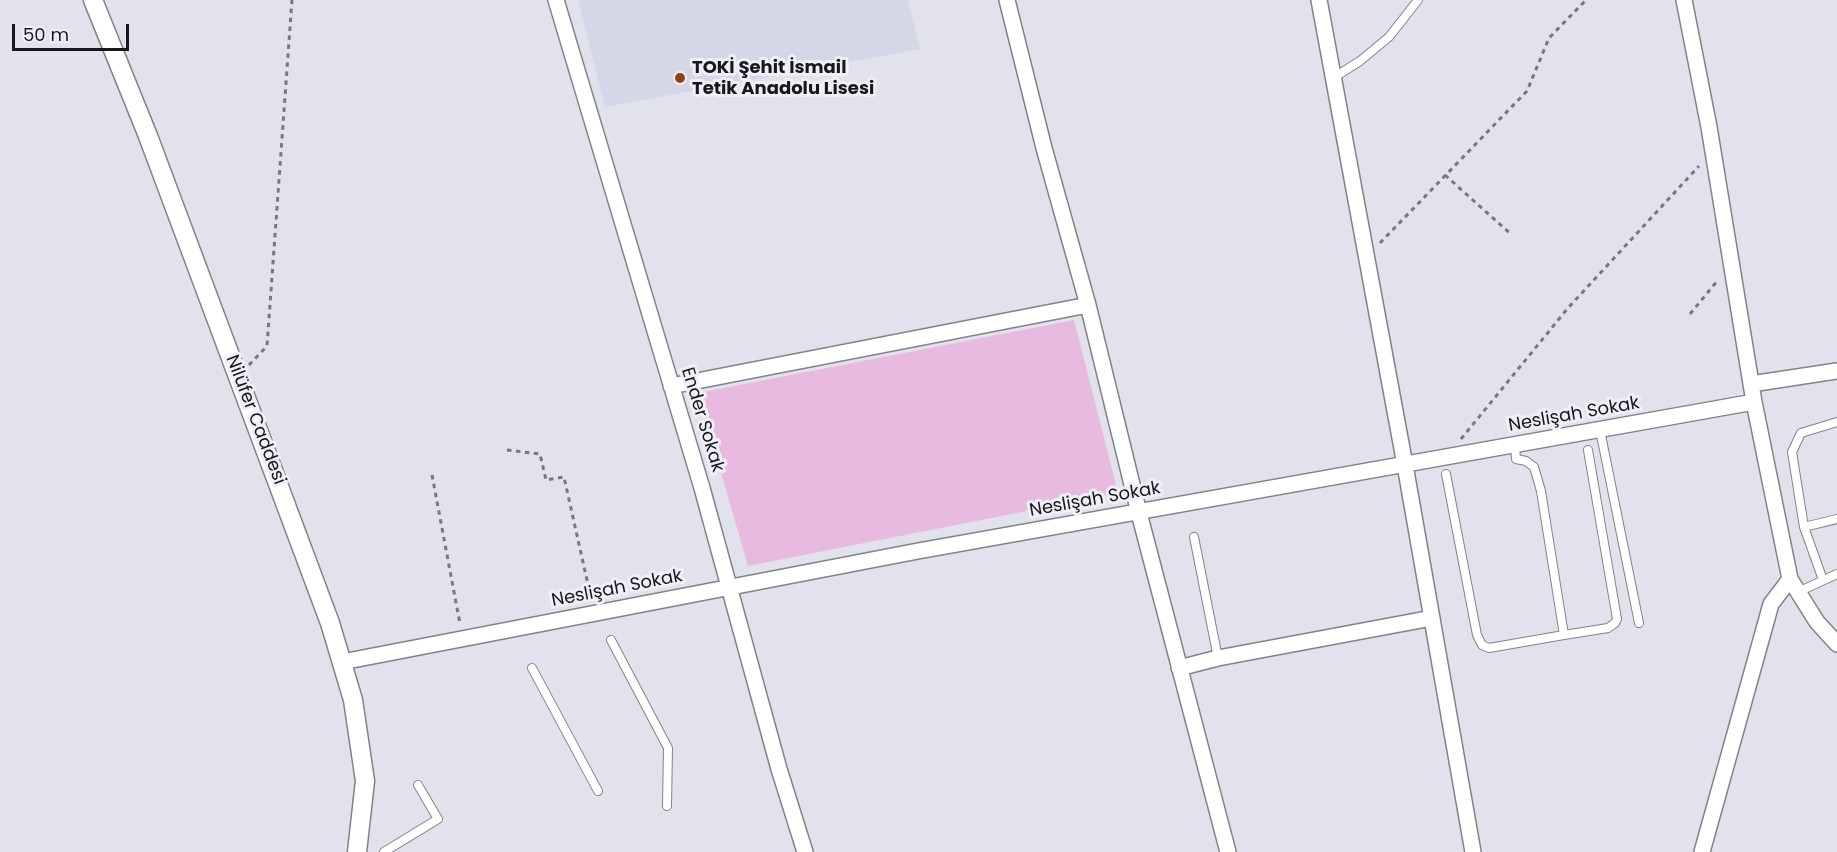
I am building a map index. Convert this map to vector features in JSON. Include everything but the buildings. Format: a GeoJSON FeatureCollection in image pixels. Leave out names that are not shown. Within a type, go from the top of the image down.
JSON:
{"type":"FeatureCollection","features":[{"type":"Feature","properties":{"kind":"street","name":"Nilüfer Caddesi"},"geometry":{"type":"LineString","coordinates":[[93,0],[152,147],[330,623],[353,700],[365,782],[357,852]]}},
{"type":"Feature","properties":{"kind":"street","name":"Ender Sokak"},"geometry":{"type":"LineString","coordinates":[[556,0],[730,587],[779,769],[805,852]]}},
{"type":"Feature","properties":{"kind":"street"},"geometry":{"type":"LineString","coordinates":[[1007,0],[1044,148],[1088,305],[1139,513],[1228,852]]}},
{"type":"Feature","properties":{"kind":"street"},"geometry":{"type":"LineString","coordinates":[[1319,0],[1405,465],[1473,852]]}},
{"type":"Feature","properties":{"kind":"street"},"geometry":{"type":"LineString","coordinates":[[1684,0],[1713,152],[1754,402],[1794,586],[1817,622],[1837,644]]}},
{"type":"Feature","properties":{"kind":"street"},"geometry":{"type":"LineString","coordinates":[[671,386],[1088,305]]}},
{"type":"Feature","properties":{"kind":"street"},"geometry":{"type":"LineString","coordinates":[[1751,384],[1837,371]]}},
{"type":"Feature","properties":{"kind":"street","name":"Neslişah Sokak"},"geometry":{"type":"LineString","coordinates":[[342,662],[918,551],[1754,402]]}},
{"type":"Feature","properties":{"kind":"street"},"geometry":{"type":"LineString","coordinates":[[1702,852],[1771,604],[1794,586]]}},
{"type":"Feature","properties":{"kind":"street"},"geometry":{"type":"LineString","coordinates":[[1179,668],[1218,658],[1432,618]]}},
{"type":"Feature","properties":{"kind":"lane"},"geometry":{"type":"LineString","coordinates":[[1333,78],[1360,61],[1389,37],[1418,0]]}},
{"type":"Feature","properties":{"kind":"lane"},"geometry":{"type":"LineString","coordinates":[[1823,580],[1804,526],[1792,452],[1801,433],[1837,422]]}},
{"type":"Feature","properties":{"kind":"lane"},"geometry":{"type":"LineString","coordinates":[[1600,430],[1639,623]]}},
{"type":"Feature","properties":{"kind":"lane"},"geometry":{"type":"LineString","coordinates":[[1515,445],[1516,459],[1526,461],[1534,467],[1541,491],[1564,635]]}},
{"type":"Feature","properties":{"kind":"lane"},"geometry":{"type":"LineString","coordinates":[[1446,474],[1482,645],[1489,648],[1608,628],[1615,623],[1617,618],[1588,450]]}},
{"type":"Feature","properties":{"kind":"lane"},"geometry":{"type":"LineString","coordinates":[[1804,526],[1837,519]]}},
{"type":"Feature","properties":{"kind":"lane"},"geometry":{"type":"LineString","coordinates":[[1194,537],[1218,658]]}},
{"type":"Feature","properties":{"kind":"lane"},"geometry":{"type":"LineString","coordinates":[[1794,586],[1823,580],[1837,574]]}},
{"type":"Feature","properties":{"kind":"lane"},"geometry":{"type":"LineString","coordinates":[[611,640],[668,747],[667,806]]}},
{"type":"Feature","properties":{"kind":"lane"},"geometry":{"type":"LineString","coordinates":[[532,668],[598,791]]}},
{"type":"Feature","properties":{"kind":"lane"},"geometry":{"type":"LineString","coordinates":[[384,852],[438,819],[418,784]]}},
{"type":"Feature","properties":{"kind":"path"},"geometry":{"type":"LineString","coordinates":[[238,377],[267,346],[292,0]]}},
{"type":"Feature","properties":{"kind":"path"},"geometry":{"type":"LineString","coordinates":[[1366,257],[1527,91],[1549,38],[1586,0]]}},
{"type":"Feature","properties":{"kind":"path"},"geometry":{"type":"LineString","coordinates":[[1446,458],[1568,308],[1713,152]]}},
{"type":"Feature","properties":{"kind":"path"},"geometry":{"type":"LineString","coordinates":[[1445,176],[1512,235]]}},
{"type":"Feature","properties":{"kind":"path"},"geometry":{"type":"LineString","coordinates":[[1690,314],[1731,265]]}},
{"type":"Feature","properties":{"kind":"path"},"geometry":{"type":"LineString","coordinates":[[507,450],[540,454],[546,480],[564,477],[594,613]]}},
{"type":"Feature","properties":{"kind":"path"},"geometry":{"type":"LineString","coordinates":[[432,475],[463,639]]}},
{"type":"Feature","properties":{"kind":"shaded area","name":"TOKİ Şehit İsmail Tetik Anadolu Lisesi"},"geometry":{"type":"Polygon","coordinates":[[[578,0],[908,0],[920,49],[605,107],[578,0]]]}},
{"type":"Feature","properties":{"kind":"shaded area"},"geometry":{"type":"Polygon","coordinates":[[[1074,320],[1118,493],[748,566],[698,393],[1074,320]]]}},
{"type":"Feature","properties":{"kind":"place","name":"TOKİ Şehit İsmail Tetik Anadolu Lisesi"},"geometry":{"type":"Point","coordinates":[680,78]}}]}
